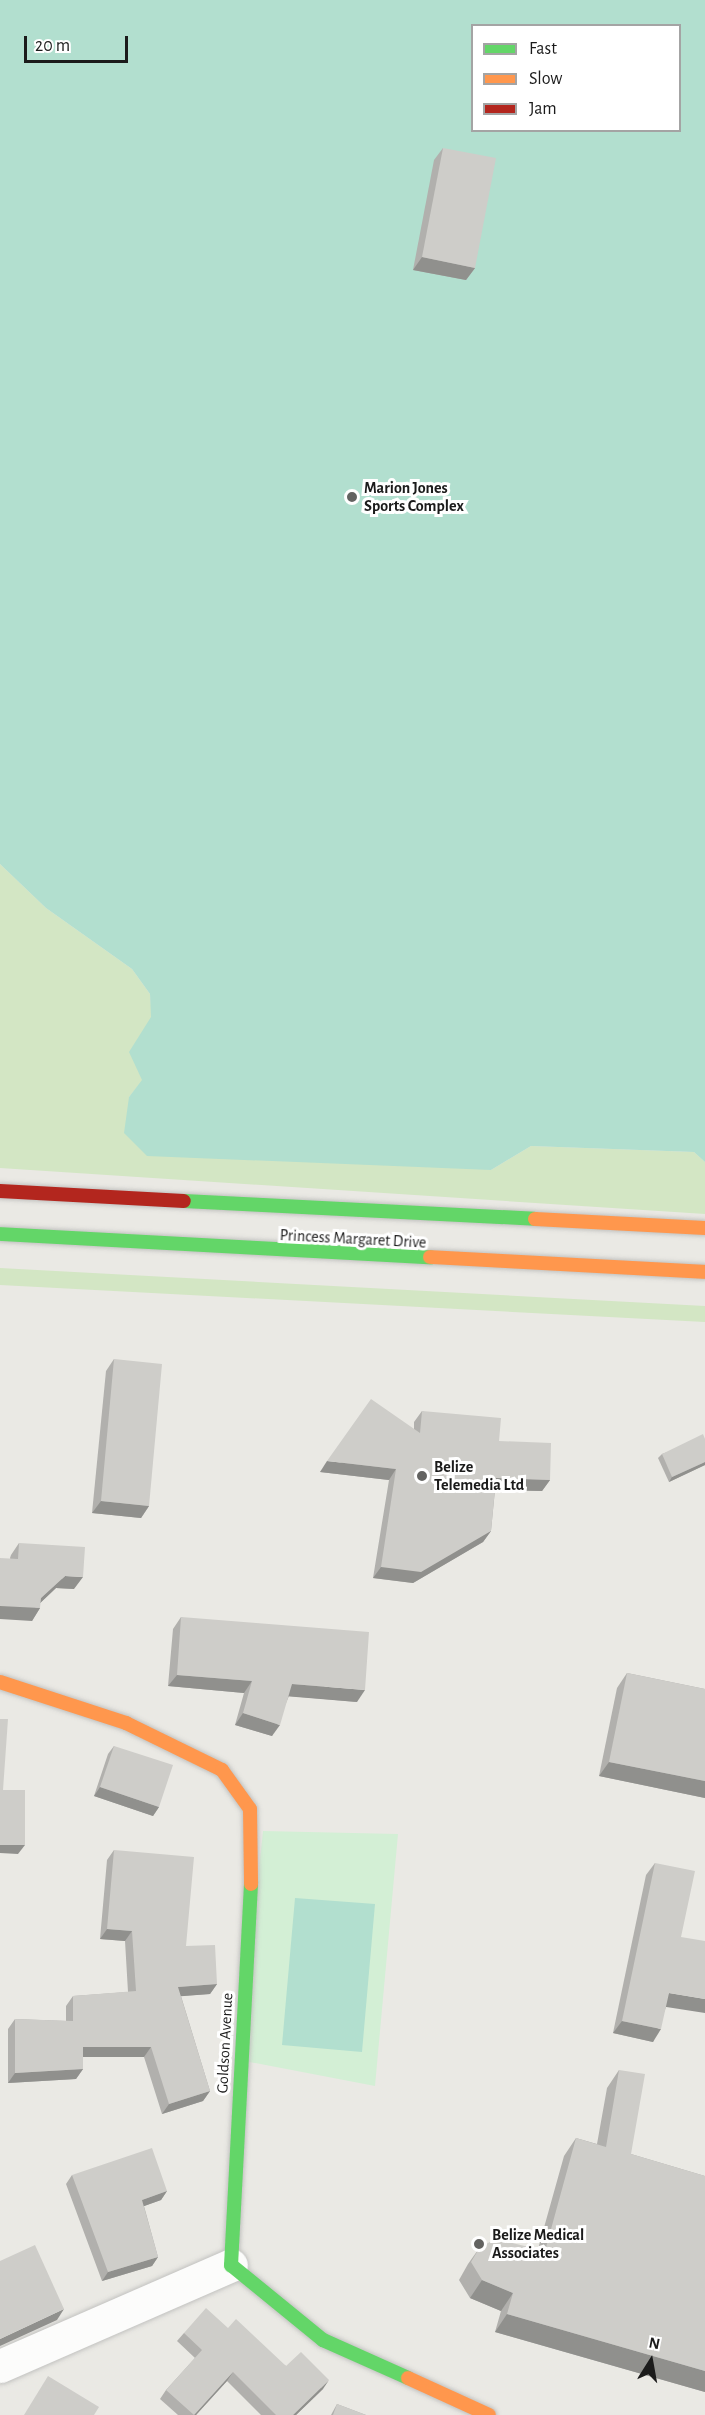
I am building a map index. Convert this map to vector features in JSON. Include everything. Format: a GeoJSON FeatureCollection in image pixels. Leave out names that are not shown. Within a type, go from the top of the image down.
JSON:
{"type":"FeatureCollection","features":[{"type":"Feature","properties":{"kind":"main road","name":"Princess Margaret Drive"},"geometry":{"type":"LineString","coordinates":[[0,1191],[705,1228]]}},
{"type":"Feature","properties":{"kind":"main road","name":"Princess Margaret Drive"},"geometry":{"type":"LineString","coordinates":[[0,1234],[705,1272]]}},
{"type":"Feature","properties":{"kind":"main road","name":"Goldson Avenue"},"geometry":{"type":"LineString","coordinates":[[0,1682],[126,1722],[222,1770],[250,1809],[252,1868],[231,2265]]}},
{"type":"Feature","properties":{"kind":"main road"},"geometry":{"type":"LineString","coordinates":[[231,2265],[323,2340],[489,2415]]}},
{"type":"Feature","properties":{"kind":"street"},"geometry":{"type":"LineString","coordinates":[[0,2366],[231,2265]]}},
{"type":"Feature","properties":{"kind":"green space","name":"Marion Jones Sports Complex"},"geometry":{"type":"Polygon","coordinates":[[[0,0],[705,0],[705,1162],[694,1152],[531,1146],[491,1170],[147,1156],[124,1133],[129,1097],[142,1080],[129,1052],[151,1017],[150,994],[132,969],[46,908],[0,864],[0,0]]]}},
{"type":"Feature","properties":{"kind":"green space"},"geometry":{"type":"Polygon","coordinates":[[[0,864],[46,908],[132,969],[150,994],[152,1017],[130,1052],[143,1080],[129,1097],[491,1170],[531,1146],[694,1152],[705,1162],[705,1214],[0,1168],[0,864]]]}},
{"type":"Feature","properties":{"kind":"green space"},"geometry":{"type":"Polygon","coordinates":[[[0,1268],[705,1306],[705,1322],[0,1285],[0,1268]]]}},
{"type":"Feature","properties":{"kind":"green space"},"geometry":{"type":"Polygon","coordinates":[[[263,1831],[398,1834],[375,2086],[239,2060],[263,1831]]]}},
{"type":"Feature","properties":{"kind":"green space"},"geometry":{"type":"Polygon","coordinates":[[[295,1898],[375,1904],[362,2052],[282,2045],[295,1898]]]}},
{"type":"Feature","properties":{"kind":"building"},"geometry":{"type":"Polygon","coordinates":[[[443,148],[496,158],[475,268],[422,257],[443,148]]]}},
{"type":"Feature","properties":{"kind":"building"},"geometry":{"type":"Polygon","coordinates":[[[114,1359],[162,1364],[149,1506],[101,1501],[114,1359]]]}},
{"type":"Feature","properties":{"kind":"building","name":"Belize Telemedia Ltd"},"geometry":{"type":"Polygon","coordinates":[[[371,1399],[420,1433],[422,1411],[501,1418],[499,1441],[551,1443],[550,1480],[496,1478],[491,1531],[421,1572],[381,1567],[396,1469],[327,1461],[371,1399]]]}},
{"type":"Feature","properties":{"kind":"building"},"geometry":{"type":"Polygon","coordinates":[[[703,1434],[705,1462],[672,1477],[662,1454],[703,1434]]]}},
{"type":"Feature","properties":{"kind":"building"},"geometry":{"type":"Polygon","coordinates":[[[19,1543],[85,1547],[83,1577],[65,1576],[41,1598],[40,1608],[0,1606],[0,1558],[18,1559],[19,1543]]]}},
{"type":"Feature","properties":{"kind":"building"},"geometry":{"type":"Polygon","coordinates":[[[181,1617],[369,1632],[365,1690],[292,1684],[280,1725],[243,1713],[252,1681],[177,1675],[181,1617]]]}},
{"type":"Feature","properties":{"kind":"building"},"geometry":{"type":"Polygon","coordinates":[[[627,1673],[705,1689],[705,1781],[609,1762],[627,1673]]]}},
{"type":"Feature","properties":{"kind":"building"},"geometry":{"type":"Polygon","coordinates":[[[0,1719],[8,1719],[3,1790],[25,1790],[25,1845],[0,1845],[0,1719]]]}},
{"type":"Feature","properties":{"kind":"building"},"geometry":{"type":"Polygon","coordinates":[[[114,1746],[173,1765],[159,1807],[100,1787],[114,1746]]]}},
{"type":"Feature","properties":{"kind":"building"},"geometry":{"type":"Polygon","coordinates":[[[114,1850],[194,1857],[186,1946],[215,1945],[217,1984],[178,1987],[210,2091],[169,2104],[151,2047],[83,2047],[83,2069],[15,2073],[15,2019],[73,2021],[73,1996],[136,1991],[132,1931],[107,1929],[114,1850]]]}},
{"type":"Feature","properties":{"kind":"building"},"geometry":{"type":"Polygon","coordinates":[[[655,1863],[695,1871],[681,1937],[705,1941],[705,1999],[669,1993],[661,2029],[622,2021],[655,1863]]]}},
{"type":"Feature","properties":{"kind":"building"},"geometry":{"type":"Polygon","coordinates":[[[619,2070],[645,2074],[631,2154],[705,2176],[705,2371],[507,2314],[513,2293],[482,2280],[471,2262],[480,2247],[496,2239],[545,2251],[576,2138],[606,2147],[619,2070]]]}},
{"type":"Feature","properties":{"kind":"building"},"geometry":{"type":"Polygon","coordinates":[[[152,2148],[167,2191],[142,2200],[158,2257],[108,2272],[72,2175],[152,2148]]]}},
{"type":"Feature","properties":{"kind":"building"},"geometry":{"type":"Polygon","coordinates":[[[35,2245],[64,2309],[0,2339],[0,2261],[35,2245]]]}},
{"type":"Feature","properties":{"kind":"building"},"geometry":{"type":"Polygon","coordinates":[[[206,2308],[228,2328],[236,2319],[286,2366],[301,2352],[329,2380],[293,2415],[276,2415],[233,2372],[194,2415],[166,2390],[202,2350],[184,2333],[206,2308]]]}},
{"type":"Feature","properties":{"kind":"building"},"geometry":{"type":"Polygon","coordinates":[[[48,2376],[99,2407],[94,2415],[24,2415],[48,2376]]]}},
{"type":"Feature","properties":{"kind":"building"},"geometry":{"type":"Polygon","coordinates":[[[337,2404],[366,2415],[333,2415],[337,2404]]]}},
{"type":"Feature","properties":{"kind":"traffic: fast"},"geometry":{"type":"LineString","coordinates":[[184,1201],[535,1219]]}},
{"type":"Feature","properties":{"kind":"traffic: fast"},"geometry":{"type":"LineString","coordinates":[[0,1234],[430,1257]]}},
{"type":"Feature","properties":{"kind":"traffic: fast"},"geometry":{"type":"LineString","coordinates":[[251,1884],[231,2265],[323,2340],[408,2378]]}},
{"type":"Feature","properties":{"kind":"traffic: slow"},"geometry":{"type":"LineString","coordinates":[[535,1219],[705,1228]]}},
{"type":"Feature","properties":{"kind":"traffic: slow"},"geometry":{"type":"LineString","coordinates":[[430,1257],[705,1272]]}},
{"type":"Feature","properties":{"kind":"traffic: slow"},"geometry":{"type":"LineString","coordinates":[[0,1682],[126,1723],[222,1770],[250,1809],[251,1884]]}},
{"type":"Feature","properties":{"kind":"traffic: slow"},"geometry":{"type":"LineString","coordinates":[[408,2378],[489,2415]]}},
{"type":"Feature","properties":{"kind":"traffic: jam"},"geometry":{"type":"LineString","coordinates":[[0,1191],[184,1201]]}},
{"type":"Feature","properties":{"kind":"place","name":"Marion Jones Sports Complex"},"geometry":{"type":"Point","coordinates":[352,497]}},
{"type":"Feature","properties":{"kind":"place","name":"Belize Telemedia Ltd"},"geometry":{"type":"Point","coordinates":[422,1476]}},
{"type":"Feature","properties":{"kind":"place","name":"Belize Medical Associates"},"geometry":{"type":"Point","coordinates":[479,2244]}}]}
